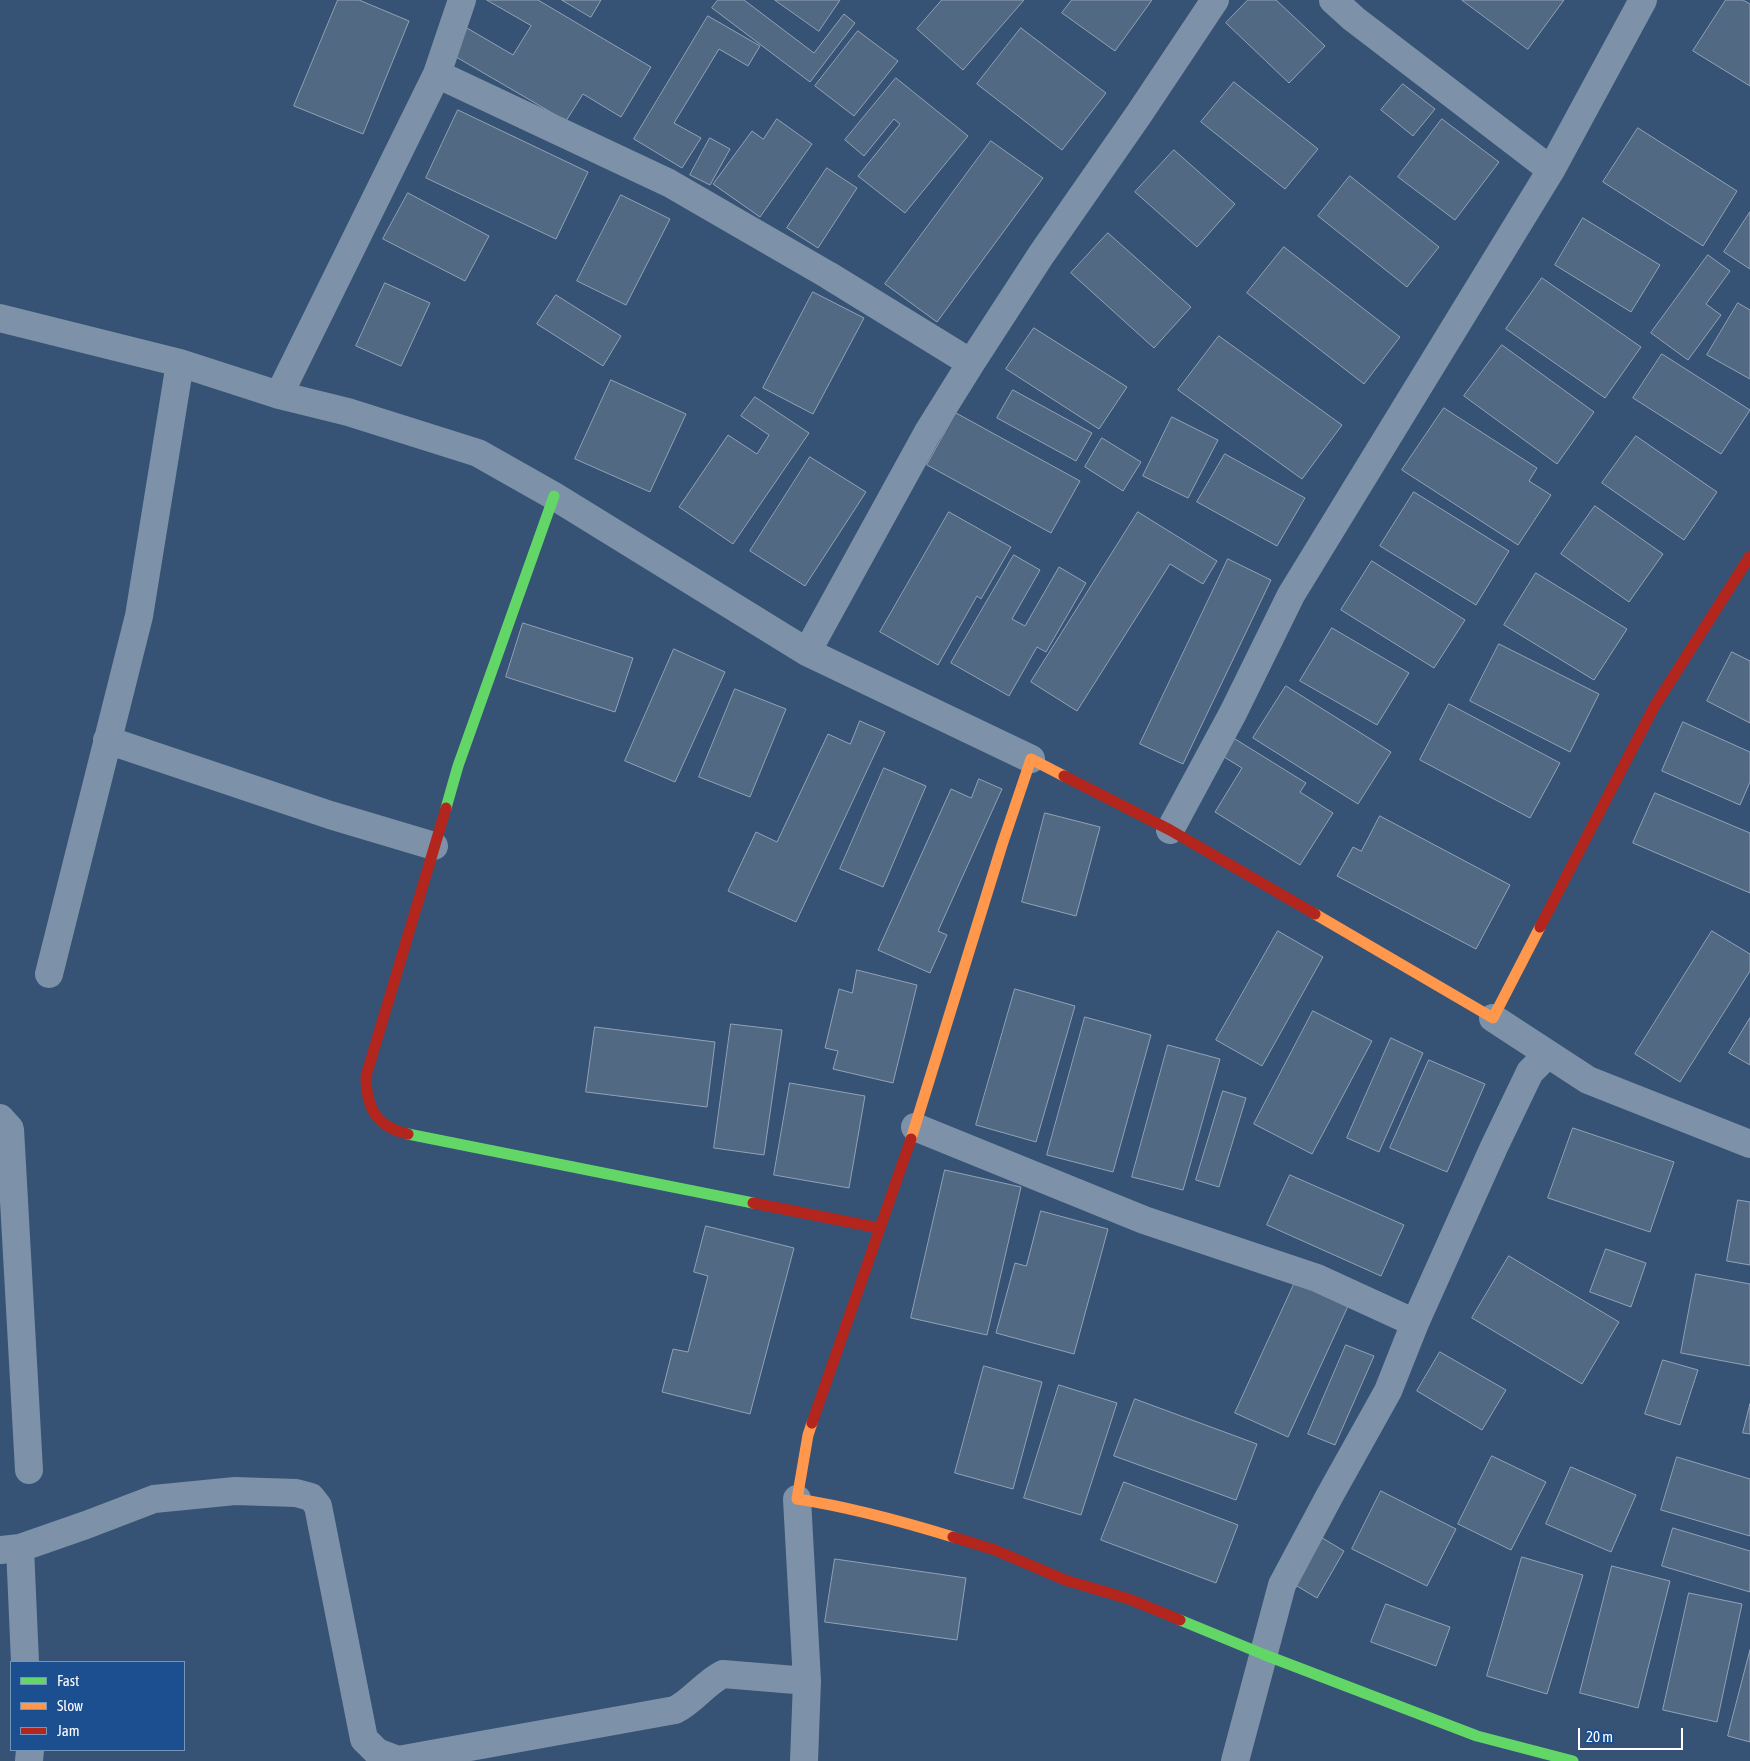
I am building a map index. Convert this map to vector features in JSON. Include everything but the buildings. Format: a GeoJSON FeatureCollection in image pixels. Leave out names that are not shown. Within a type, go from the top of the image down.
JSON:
{"type":"FeatureCollection","features":[{"type":"Feature","properties":{"kind":"street"},"geometry":{"type":"LineString","coordinates":[[279,395],[437,74],[462,0]]}},
{"type":"Feature","properties":{"kind":"street"},"geometry":{"type":"LineString","coordinates":[[807,652],[928,432],[971,363],[1041,255],[1215,0]]}},
{"type":"Feature","properties":{"kind":"street"},"geometry":{"type":"LineString","coordinates":[[1333,0],[1354,19],[1551,170]]}},
{"type":"Feature","properties":{"kind":"street"},"geometry":{"type":"LineString","coordinates":[[1170,830],[1234,712],[1291,595],[1551,170],[1643,0]]}},
{"type":"Feature","properties":{"kind":"street"},"geometry":{"type":"LineString","coordinates":[[437,74],[669,183],[828,275],[971,363]]}},
{"type":"Feature","properties":{"kind":"street"},"geometry":{"type":"LineString","coordinates":[[0,318],[180,363],[279,395],[348,412],[478,453],[554,496],[807,652],[1031,760],[1170,830],[1493,1018],[1588,1080],[1750,1144]]}},
{"type":"Feature","properties":{"kind":"street"},"geometry":{"type":"LineString","coordinates":[[49,974],[139,616],[180,363]]}},
{"type":"Feature","properties":{"kind":"street"},"geometry":{"type":"LineString","coordinates":[[554,496],[458,766],[366,1076],[366,1094],[375,1117],[395,1130],[880,1228]]}},
{"type":"Feature","properties":{"kind":"street"},"geometry":{"type":"LineString","coordinates":[[1493,1018],[1654,707],[1750,556]]}},
{"type":"Feature","properties":{"kind":"street"},"geometry":{"type":"LineString","coordinates":[[107,740],[330,815],[434,846]]}},
{"type":"Feature","properties":{"kind":"street"},"geometry":{"type":"LineString","coordinates":[[804,1761],[807,1681],[797,1499],[808,1435],[915,1127],[999,854],[1031,760]]}},
{"type":"Feature","properties":{"kind":"street"},"geometry":{"type":"LineString","coordinates":[[1235,1761],[1265,1655],[1282,1585],[1388,1390],[1494,1147],[1530,1072],[1548,1054]]}},
{"type":"Feature","properties":{"kind":"street"},"geometry":{"type":"LineString","coordinates":[[0,1118],[10,1129],[10,1299],[29,1470]]}},
{"type":"Feature","properties":{"kind":"street"},"geometry":{"type":"LineString","coordinates":[[915,1127],[1144,1220],[1317,1278],[1416,1323]]}},
{"type":"Feature","properties":{"kind":"street"},"geometry":{"type":"LineString","coordinates":[[25,1661],[10,1549],[86,1525],[154,1499],[235,1491],[296,1493],[311,1497],[318,1506],[364,1739],[377,1752],[398,1760],[675,1710],[687,1704],[723,1674],[807,1681]]}},
{"type":"Feature","properties":{"kind":"street"},"geometry":{"type":"LineString","coordinates":[[797,1499],[837,1505],[894,1519],[994,1550],[1065,1580],[1129,1599],[1265,1655],[1477,1736],[1574,1761]]}},
{"type":"Feature","properties":{"kind":"traffic: fast"},"geometry":{"type":"LineString","coordinates":[[446,808],[458,766],[554,496]]}},
{"type":"Feature","properties":{"kind":"traffic: fast"},"geometry":{"type":"LineString","coordinates":[[408,1134],[753,1203]]}},
{"type":"Feature","properties":{"kind":"traffic: fast"},"geometry":{"type":"LineString","coordinates":[[1180,1620],[1265,1655],[1477,1736],[1573,1761]]}},
{"type":"Feature","properties":{"kind":"traffic: slow"},"geometry":{"type":"LineString","coordinates":[[911,1139],[1002,845],[1031,759],[1064,776]]}},
{"type":"Feature","properties":{"kind":"traffic: slow"},"geometry":{"type":"LineString","coordinates":[[1315,914],[1493,1018],[1540,927]]}},
{"type":"Feature","properties":{"kind":"traffic: slow"},"geometry":{"type":"LineString","coordinates":[[812,1423],[808,1435],[797,1499],[875,1515],[953,1537]]}},
{"type":"Feature","properties":{"kind":"traffic: jam"},"geometry":{"type":"LineString","coordinates":[[1540,927],[1654,707],[1750,556]]}},
{"type":"Feature","properties":{"kind":"traffic: jam"},"geometry":{"type":"LineString","coordinates":[[1064,776],[1170,830],[1315,914]]}},
{"type":"Feature","properties":{"kind":"traffic: jam"},"geometry":{"type":"LineString","coordinates":[[408,1134],[388,1126],[375,1114],[368,1097],[366,1076],[446,808]]}},
{"type":"Feature","properties":{"kind":"traffic: jam"},"geometry":{"type":"LineString","coordinates":[[812,1423],[911,1139]]}},
{"type":"Feature","properties":{"kind":"traffic: jam"},"geometry":{"type":"LineString","coordinates":[[753,1203],[879,1228]]}},
{"type":"Feature","properties":{"kind":"traffic: jam"},"geometry":{"type":"LineString","coordinates":[[953,1537],[995,1550],[1065,1580],[1129,1599],[1180,1620]]}}]}
